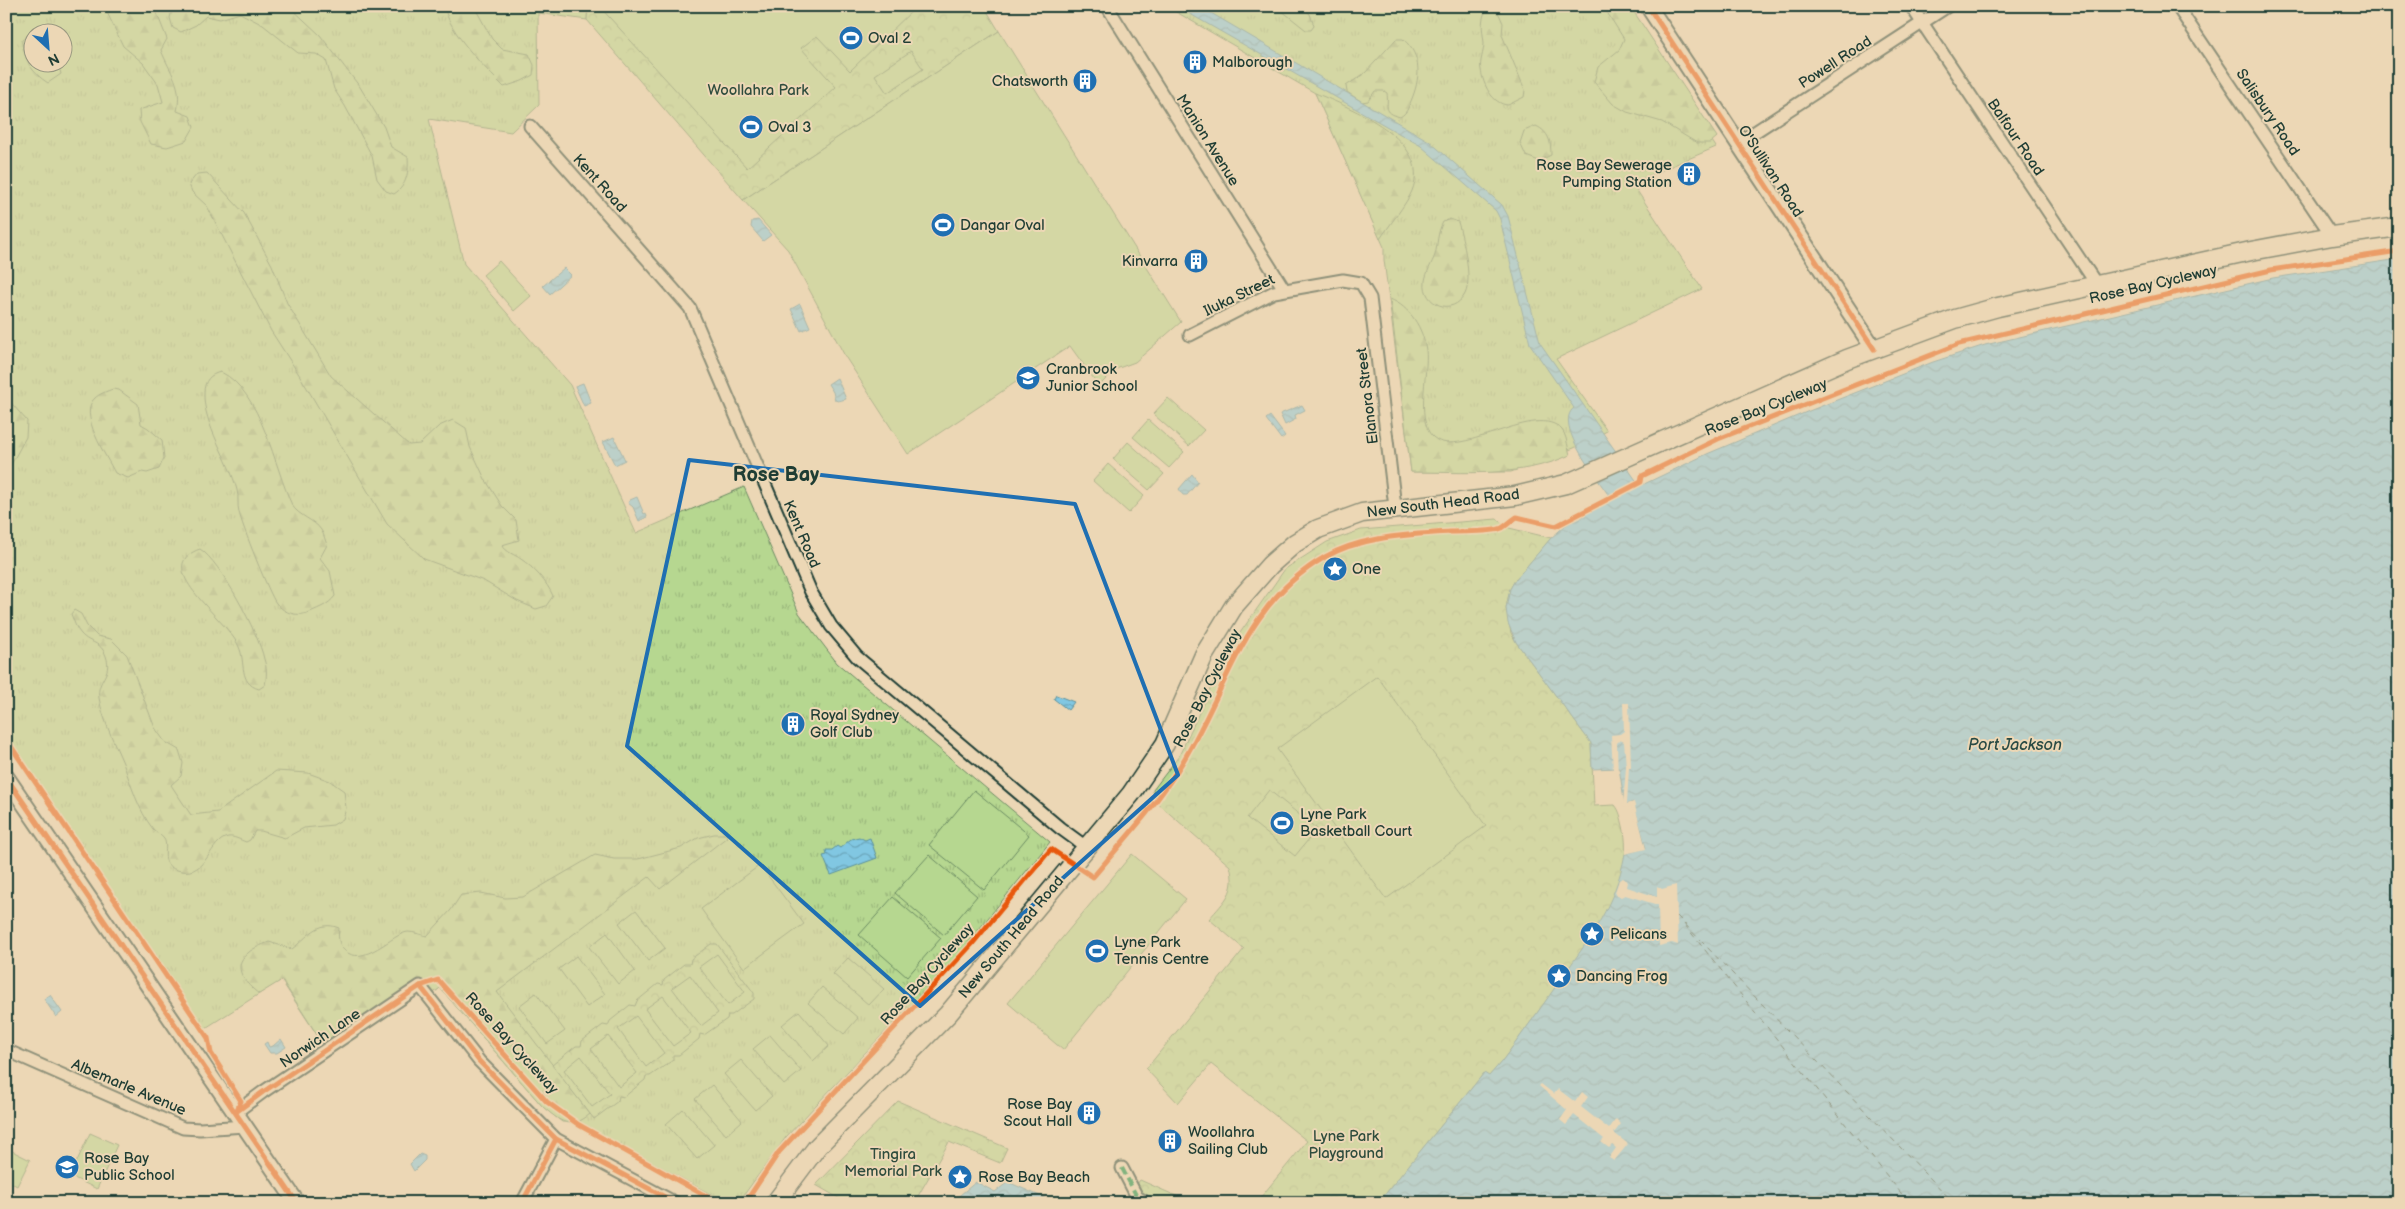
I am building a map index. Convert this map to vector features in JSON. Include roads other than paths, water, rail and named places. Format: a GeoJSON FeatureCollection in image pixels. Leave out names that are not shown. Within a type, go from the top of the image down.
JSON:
{"type":"FeatureCollection","features":[{"type":"Feature","properties":{"kind":"main road","name":"New South Head Road"},"geometry":{"type":"LineString","coordinates":[[775,1203],[817,1147],[948,1014],[1130,794],[1165,744],[1204,655],[1218,630],[1251,586],[1294,543],[1318,529],[1362,513],[1515,496],[1554,488],[1594,473],[1704,422],[1874,349],[1955,319],[1998,307],[2251,251],[2332,236],[2399,227]]}},
{"type":"Feature","properties":{"kind":"street","name":"Manion Avenue"},"geometry":{"type":"LineString","coordinates":[[1107,6],[1284,289]]}},
{"type":"Feature","properties":{"kind":"street","name":"O'Sullivan Road"},"geometry":{"type":"LineString","coordinates":[[1648,6],[1874,349]]}},
{"type":"Feature","properties":{"kind":"street","name":"Balfour Road"},"geometry":{"type":"LineString","coordinates":[[1911,6],[2097,285]]}},
{"type":"Feature","properties":{"kind":"street","name":"Powell Road"},"geometry":{"type":"LineString","coordinates":[[1738,143],[1948,6]]}},
{"type":"Feature","properties":{"kind":"street","name":"Salisbury Road"},"geometry":{"type":"LineString","coordinates":[[2177,6],[2332,236]]}},
{"type":"Feature","properties":{"kind":"street","name":"Kent Road"},"geometry":{"type":"LineString","coordinates":[[530,126],[690,308],[811,592],[831,626],[865,664],[1060,828],[1086,847]]}},
{"type":"Feature","properties":{"kind":"street","name":"Iluka Street"},"geometry":{"type":"LineString","coordinates":[[1190,336],[1264,296],[1284,289],[1343,280],[1361,283]]}},
{"type":"Feature","properties":{"kind":"street","name":"Elanora Street"},"geometry":{"type":"LineString","coordinates":[[1361,283],[1370,298],[1395,508]]}},
{"type":"Feature","properties":{"kind":"street"},"geometry":{"type":"LineString","coordinates":[[6,777],[12,795],[236,1112],[297,1203]]}},
{"type":"Feature","properties":{"kind":"street","name":"Norwich Lane"},"geometry":{"type":"LineString","coordinates":[[236,1112],[270,1086],[420,986],[479,1061],[556,1139]]}},
{"type":"Feature","properties":{"kind":"street","name":"Albemarle Avenue"},"geometry":{"type":"LineString","coordinates":[[6,1050],[183,1128],[200,1129],[245,1126]]}},
{"type":"Feature","properties":{"kind":"street"},"geometry":{"type":"LineString","coordinates":[[522,1203],[556,1139],[676,1203]]}},
{"type":"Feature","properties":{"kind":"street"},"geometry":{"type":"LineString","coordinates":[[1122,1168],[1137,1197],[1147,1203]]}},
{"type":"Feature","properties":{"kind":"water","name":"Port Jackson"},"geometry":{"type":"Polygon","coordinates":[[[1176,6],[1199,6],[1429,141],[1502,205],[1508,216],[1540,343],[1640,486],[1707,454],[1809,411],[1933,362],[1985,345],[2273,278],[2399,259],[2399,1203],[1378,1203],[1484,1073],[1489,1076],[1502,1061],[1593,933],[1609,904],[1621,872],[1625,854],[1646,848],[1633,802],[1625,805],[1619,768],[1592,769],[1591,743],[1516,642],[1508,623],[1506,608],[1510,589],[1515,580],[1551,538],[1566,525],[1612,500],[1589,468],[1573,440],[1569,427],[1569,416],[1574,408],[1530,344],[1500,219],[1496,211],[1421,146],[1176,6]]]}},
{"type":"Feature","properties":{"kind":"water"},"geometry":{"type":"Polygon","coordinates":[[[758,220],[771,235],[763,241],[751,227],[752,221],[758,220]]]}},
{"type":"Feature","properties":{"kind":"water"},"geometry":{"type":"Polygon","coordinates":[[[564,268],[571,275],[550,294],[543,286],[564,268]]]}},
{"type":"Feature","properties":{"kind":"water"},"geometry":{"type":"Polygon","coordinates":[[[800,304],[810,327],[801,331],[791,309],[800,304]]]}},
{"type":"Feature","properties":{"kind":"water"},"geometry":{"type":"Polygon","coordinates":[[[837,378],[846,399],[838,401],[835,400],[828,384],[837,378]]]}},
{"type":"Feature","properties":{"kind":"water"},"geometry":{"type":"Polygon","coordinates":[[[583,383],[591,403],[584,406],[575,386],[583,383]]]}},
{"type":"Feature","properties":{"kind":"water"},"geometry":{"type":"Polygon","coordinates":[[[1302,405],[1305,410],[1295,415],[1296,419],[1285,425],[1280,414],[1302,405]]]}},
{"type":"Feature","properties":{"kind":"water"},"geometry":{"type":"Polygon","coordinates":[[[1270,416],[1285,436],[1281,439],[1266,419],[1270,416]]]}},
{"type":"Feature","properties":{"kind":"water"},"geometry":{"type":"Polygon","coordinates":[[[614,437],[625,460],[615,465],[603,442],[614,437]]]}},
{"type":"Feature","properties":{"kind":"water"},"geometry":{"type":"Polygon","coordinates":[[[1192,474],[1198,482],[1187,495],[1183,495],[1179,489],[1192,474]]]}},
{"type":"Feature","properties":{"kind":"water"},"geometry":{"type":"Polygon","coordinates":[[[637,497],[647,517],[639,521],[633,507],[628,503],[637,497]]]}},
{"type":"Feature","properties":{"kind":"water"},"geometry":{"type":"Polygon","coordinates":[[[1056,695],[1074,702],[1068,710],[1054,699],[1056,695]]]}},
{"type":"Feature","properties":{"kind":"water"},"geometry":{"type":"Polygon","coordinates":[[[859,837],[865,840],[870,838],[877,858],[831,875],[823,856],[827,855],[826,850],[832,850],[837,846],[840,848],[851,839],[859,837]]]}},
{"type":"Feature","properties":{"kind":"water"},"geometry":{"type":"Polygon","coordinates":[[[50,995],[62,1012],[56,1017],[44,999],[50,995]]]}},
{"type":"Feature","properties":{"kind":"water"},"geometry":{"type":"Polygon","coordinates":[[[281,1039],[286,1047],[277,1053],[270,1053],[264,1044],[267,1042],[269,1047],[273,1046],[281,1039]]]}},
{"type":"Feature","properties":{"kind":"water"},"geometry":{"type":"Polygon","coordinates":[[[420,1154],[425,1156],[425,1160],[414,1171],[410,1164],[420,1154]]]}},
{"type":"Feature","properties":{"kind":"water"},"geometry":{"type":"Polygon","coordinates":[[[976,1182],[995,1192],[1008,1182],[1056,1203],[950,1203],[976,1182]]]}},
{"type":"Feature","properties":{"kind":"place","name":"Oval 2"},"geometry":{"type":"Point","coordinates":[851,38]}},
{"type":"Feature","properties":{"kind":"place","name":"Malborough"},"geometry":{"type":"Point","coordinates":[1195,62]}},
{"type":"Feature","properties":{"kind":"place","name":"Chatsworth"},"geometry":{"type":"Point","coordinates":[1085,81]}},
{"type":"Feature","properties":{"kind":"place","name":"Oval 3"},"geometry":{"type":"Point","coordinates":[751,127]}},
{"type":"Feature","properties":{"kind":"place","name":"Rose Bay Sewerage Pumping Station"},"geometry":{"type":"Point","coordinates":[1689,174]}},
{"type":"Feature","properties":{"kind":"place","name":"Dangar Oval"},"geometry":{"type":"Point","coordinates":[943,225]}},
{"type":"Feature","properties":{"kind":"place","name":"Kinvarra"},"geometry":{"type":"Point","coordinates":[1196,261]}},
{"type":"Feature","properties":{"kind":"place","name":"Cranbrook Junior School"},"geometry":{"type":"Point","coordinates":[1028,378]}},
{"type":"Feature","properties":{"kind":"place","name":"One"},"geometry":{"type":"Point","coordinates":[1335,569]}},
{"type":"Feature","properties":{"kind":"place","name":"Royal Sydney Golf Club"},"geometry":{"type":"Point","coordinates":[793,724]}},
{"type":"Feature","properties":{"kind":"place","name":"Lyne Park Basketball Court"},"geometry":{"type":"Point","coordinates":[1282,823]}},
{"type":"Feature","properties":{"kind":"place","name":"Pelicans"},"geometry":{"type":"Point","coordinates":[1592,934]}},
{"type":"Feature","properties":{"kind":"place","name":"Lyne Park Tennis Centre"},"geometry":{"type":"Point","coordinates":[1097,951]}},
{"type":"Feature","properties":{"kind":"place","name":"Dancing Frog"},"geometry":{"type":"Point","coordinates":[1559,976]}},
{"type":"Feature","properties":{"kind":"place","name":"Rose Bay Scout Hall"},"geometry":{"type":"Point","coordinates":[1089,1113]}},
{"type":"Feature","properties":{"kind":"place","name":"Woollahra Sailing Club"},"geometry":{"type":"Point","coordinates":[1170,1141]}},
{"type":"Feature","properties":{"kind":"place","name":"Rose Bay Public School"},"geometry":{"type":"Point","coordinates":[67,1167]}},
{"type":"Feature","properties":{"kind":"place","name":"Rose Bay Beach"},"geometry":{"type":"Point","coordinates":[960,1177]}},
{"type":"Feature","properties":{"kind":"district","name":"Rose Bay"},"geometry":{"type":"Point","coordinates":[776,474]}},
{"type":"Feature","properties":{"kind":"park label","name":"Woollahra Park"},"geometry":{"type":"Point","coordinates":[758,90]}},
{"type":"Feature","properties":{"kind":"park label","name":"Lyne Park Playground"},"geometry":{"type":"Point","coordinates":[1346,1144]}},
{"type":"Feature","properties":{"kind":"park label","name":"Tingira Memorial Park"},"geometry":{"type":"Point","coordinates":[893,1162]}}]}
